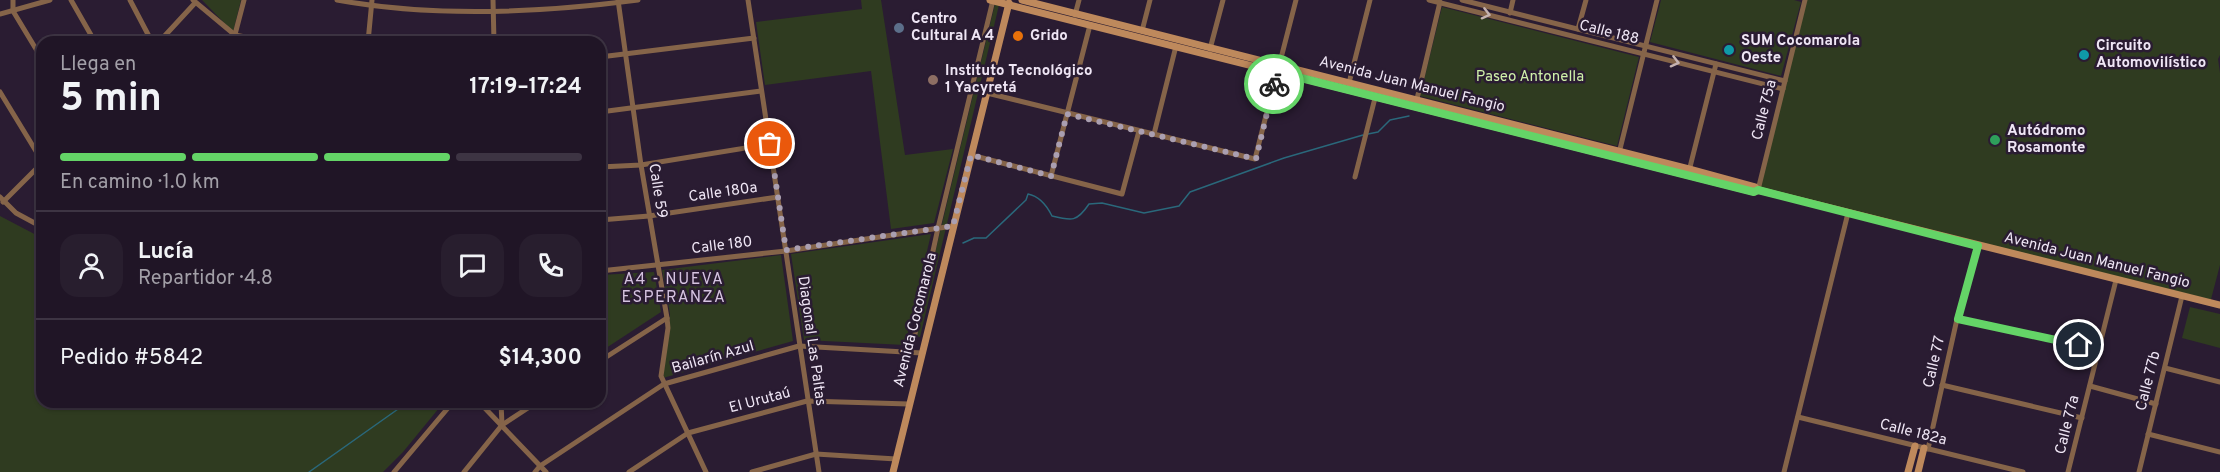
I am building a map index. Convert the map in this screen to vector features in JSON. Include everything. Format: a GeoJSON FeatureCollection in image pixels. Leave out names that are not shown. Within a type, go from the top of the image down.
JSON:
{"type":"FeatureCollection","features":[{"type":"Feature","properties":{"kind":"main road","name":"Avenida Juan Manuel Fangio"},"geometry":{"type":"LineString","coordinates":[[992,0],[1009,2],[1176,46],[1348,83],[1416,104],[1619,154],[1754,192],[1758,190],[2220,305]]}},
{"type":"Feature","properties":{"kind":"main road","name":"Avenida Juan Manuel Fangio"},"geometry":{"type":"LineString","coordinates":[[1022,0],[1210,49],[1375,98],[1416,104]]}},
{"type":"Feature","properties":{"kind":"main road","name":"Avenida Cocomarola"},"geometry":{"type":"LineString","coordinates":[[892,472],[1009,2]]}},
{"type":"Feature","properties":{"kind":"main road"},"geometry":{"type":"LineString","coordinates":[[1908,472],[1915,446]]}},
{"type":"Feature","properties":{"kind":"main road"},"geometry":{"type":"LineString","coordinates":[[1918,472],[1926,448]]}},
{"type":"Feature","properties":{"kind":"street"},"geometry":{"type":"LineString","coordinates":[[13,0],[13,11],[36,49]]}},
{"type":"Feature","properties":{"kind":"street"},"geometry":{"type":"LineString","coordinates":[[0,14],[50,0]]}},
{"type":"Feature","properties":{"kind":"street"},"geometry":{"type":"LineString","coordinates":[[71,0],[92,36]]}},
{"type":"Feature","properties":{"kind":"street"},"geometry":{"type":"LineString","coordinates":[[130,0],[149,36]]}},
{"type":"Feature","properties":{"kind":"street"},"geometry":{"type":"LineString","coordinates":[[235,35],[244,0]]}},
{"type":"Feature","properties":{"kind":"street"},"geometry":{"type":"LineString","coordinates":[[337,0],[494,12],[638,0]]}},
{"type":"Feature","properties":{"kind":"street"},"geometry":{"type":"LineString","coordinates":[[493,0],[494,36]]}},
{"type":"Feature","properties":{"kind":"street","name":"Diagonal Las Paltas"},"geometry":{"type":"LineString","coordinates":[[748,0],[819,472]]}},
{"type":"Feature","properties":{"kind":"street"},"geometry":{"type":"LineString","coordinates":[[911,352],[992,0]]}},
{"type":"Feature","properties":{"kind":"street"},"geometry":{"type":"LineString","coordinates":[[1075,15],[1079,0]]}},
{"type":"Feature","properties":{"kind":"street"},"geometry":{"type":"LineString","coordinates":[[1143,32],[1150,0]]}},
{"type":"Feature","properties":{"kind":"street"},"geometry":{"type":"LineString","coordinates":[[1210,49],[1223,0]]}},
{"type":"Feature","properties":{"kind":"street"},"geometry":{"type":"LineString","coordinates":[[987,93],[1256,159],[1296,0]]}},
{"type":"Feature","properties":{"kind":"street"},"geometry":{"type":"LineString","coordinates":[[1348,83],[1370,0]]}},
{"type":"Feature","properties":{"kind":"street","name":"Calle 188"},"geometry":{"type":"LineString","coordinates":[[1429,0],[1783,89]]}},
{"type":"Feature","properties":{"kind":"street","name":"Calle 188"},"geometry":{"type":"LineString","coordinates":[[1462,0],[1785,81]]}},
{"type":"Feature","properties":{"kind":"street"},"geometry":{"type":"LineString","coordinates":[[1508,20],[1513,0]]}},
{"type":"Feature","properties":{"kind":"street"},"geometry":{"type":"LineString","coordinates":[[1578,29],[1586,0]]}},
{"type":"Feature","properties":{"kind":"street"},"geometry":{"type":"LineString","coordinates":[[1619,154],[1657,0]]}},
{"type":"Feature","properties":{"kind":"street","name":"Calle 75a"},"geometry":{"type":"LineString","coordinates":[[1758,190],[1805,0]]}},
{"type":"Feature","properties":{"kind":"street","name":"Calle 59"},"geometry":{"type":"LineString","coordinates":[[618,1],[632,109],[667,318],[668,328],[661,376],[663,384]]}},
{"type":"Feature","properties":{"kind":"street"},"geometry":{"type":"LineString","coordinates":[[1416,104],[1440,1]]}},
{"type":"Feature","properties":{"kind":"street"},"geometry":{"type":"LineString","coordinates":[[164,36],[194,2],[235,35],[240,36]]}},
{"type":"Feature","properties":{"kind":"street"},"geometry":{"type":"LineString","coordinates":[[369,36],[372,3]]}},
{"type":"Feature","properties":{"kind":"street"},"geometry":{"type":"LineString","coordinates":[[1051,176],[1090,25]]}},
{"type":"Feature","properties":{"kind":"street"},"geometry":{"type":"LineString","coordinates":[[606,57],[754,38]]}},
{"type":"Feature","properties":{"kind":"street"},"geometry":{"type":"LineString","coordinates":[[1154,134],[1176,46]]}},
{"type":"Feature","properties":{"kind":"street"},"geometry":{"type":"LineString","coordinates":[[1688,172],[1716,64]]}},
{"type":"Feature","properties":{"kind":"street"},"geometry":{"type":"LineString","coordinates":[[606,111],[761,91]]}},
{"type":"Feature","properties":{"kind":"street"},"geometry":{"type":"LineString","coordinates":[[0,92],[36,152]]}},
{"type":"Feature","properties":{"kind":"street"},"geometry":{"type":"LineString","coordinates":[[1355,177],[1375,98]]}},
{"type":"Feature","properties":{"kind":"street"},"geometry":{"type":"LineString","coordinates":[[971,155],[1122,194],[1139,131]]}},
{"type":"Feature","properties":{"kind":"street"},"geometry":{"type":"LineString","coordinates":[[606,167],[641,165],[770,144]]}},
{"type":"Feature","properties":{"kind":"street"},"geometry":{"type":"LineString","coordinates":[[36,168],[2,200],[16,213],[36,224]]}},
{"type":"Feature","properties":{"kind":"street","name":"Calle 180a"},"geometry":{"type":"LineString","coordinates":[[606,220],[649,216],[778,197]]}},
{"type":"Feature","properties":{"kind":"street"},"geometry":{"type":"LineString","coordinates":[[1784,472],[1848,213]]}},
{"type":"Feature","properties":{"kind":"street","name":"Calle 180"},"geometry":{"type":"LineString","coordinates":[[606,270],[786,250],[953,226]]}},
{"type":"Feature","properties":{"kind":"street","name":"Calle 77"},"geometry":{"type":"LineString","coordinates":[[1926,448],[1978,246]]}},
{"type":"Feature","properties":{"kind":"street","name":"Calle 77a"},"geometry":{"type":"LineString","coordinates":[[2068,472],[2116,280]]}},
{"type":"Feature","properties":{"kind":"street","name":"Calle 77b"},"geometry":{"type":"LineString","coordinates":[[2139,472],[2182,296]]}},
{"type":"Feature","properties":{"kind":"street"},"geometry":{"type":"LineString","coordinates":[[606,357],[667,318]]}},
{"type":"Feature","properties":{"kind":"street"},"geometry":{"type":"LineString","coordinates":[[1958,319],[2099,350]]}},
{"type":"Feature","properties":{"kind":"street","name":"Bailarín Azul"},"geometry":{"type":"LineString","coordinates":[[536,472],[540,466],[663,384],[799,346],[922,353]]}},
{"type":"Feature","properties":{"kind":"street"},"geometry":{"type":"LineString","coordinates":[[2165,368],[2220,382]]}},
{"type":"Feature","properties":{"kind":"street"},"geometry":{"type":"LineString","coordinates":[[663,384],[706,472]]}},
{"type":"Feature","properties":{"kind":"street"},"geometry":{"type":"LineString","coordinates":[[1942,385],[2082,418]]}},
{"type":"Feature","properties":{"kind":"street"},"geometry":{"type":"LineString","coordinates":[[2090,386],[2156,404]]}},
{"type":"Feature","properties":{"kind":"street","name":"El Urutaú"},"geometry":{"type":"LineString","coordinates":[[629,472],[688,433],[807,401],[909,404]]}},
{"type":"Feature","properties":{"kind":"street"},"geometry":{"type":"LineString","coordinates":[[394,472],[448,408]]}},
{"type":"Feature","properties":{"kind":"street"},"geometry":{"type":"LineString","coordinates":[[485,408],[546,472]]}},
{"type":"Feature","properties":{"kind":"street"},"geometry":{"type":"LineString","coordinates":[[501,408],[502,425]]}},
{"type":"Feature","properties":{"kind":"street"},"geometry":{"type":"LineString","coordinates":[[464,472],[502,425],[528,408]]}},
{"type":"Feature","properties":{"kind":"street","name":"Calle 182a"},"geometry":{"type":"LineString","coordinates":[[1798,417],[2023,472]]}},
{"type":"Feature","properties":{"kind":"street"},"geometry":{"type":"LineString","coordinates":[[2148,434],[2220,452]]}},
{"type":"Feature","properties":{"kind":"street"},"geometry":{"type":"LineString","coordinates":[[752,472],[816,454],[896,459]]}},
{"type":"Feature","properties":{"kind":"green space"},"geometry":{"type":"Polygon","coordinates":[[[202,0],[241,0],[233,32],[202,0]]]}},
{"type":"Feature","properties":{"kind":"green space"},"geometry":{"type":"Polygon","coordinates":[[[861,0],[881,0],[905,155],[953,149],[934,223],[891,229],[871,71],[765,85],[756,22],[862,9],[861,0]]]}},
{"type":"Feature","properties":{"kind":"green space"},"geometry":{"type":"Polygon","coordinates":[[[1661,0],[1794,0],[1801,2],[1781,76],[1650,42],[1661,0]]]}},
{"type":"Feature","properties":{"kind":"green space","name":"Autódromo Rosamonte"},"geometry":{"type":"Polygon","coordinates":[[[1805,0],[2220,0],[2220,55],[2218,59],[2220,73],[2220,265],[2210,303],[1758,190],[1805,0]]]}},
{"type":"Feature","properties":{"kind":"green space"},"geometry":{"type":"Polygon","coordinates":[[[995,4],[999,5],[920,337],[915,336],[995,4]]]}},
{"type":"Feature","properties":{"kind":"green space","name":"Paseo Antonella"},"geometry":{"type":"Polygon","coordinates":[[[1442,7],[1639,57],[1617,146],[1420,96],[1442,7]]]}},
{"type":"Feature","properties":{"kind":"green space"},"geometry":{"type":"Polygon","coordinates":[[[0,216],[36,235],[36,408],[439,408],[403,452],[383,472],[0,472],[0,216]]]}},
{"type":"Feature","properties":{"kind":"green space"},"geometry":{"type":"Polygon","coordinates":[[[931,234],[905,345],[804,340],[791,254],[931,234]]]}},
{"type":"Feature","properties":{"kind":"green space"},"geometry":{"type":"Polygon","coordinates":[[[781,255],[793,341],[663,378],[670,314],[662,270],[781,255]]]}},
{"type":"Feature","properties":{"kind":"green space"},"geometry":{"type":"Polygon","coordinates":[[[654,272],[661,312],[606,348],[606,275],[654,272]]]}},
{"type":"Feature","properties":{"kind":"green space"},"geometry":{"type":"Polygon","coordinates":[[[2190,307],[2220,314],[2220,348],[2182,338],[2190,307]]]}},
{"type":"Feature","properties":{"kind":"waterway"},"geometry":{"type":"LineString","coordinates":[[1368,134],[1378,132],[1390,120],[1409,116]]}},
{"type":"Feature","properties":{"kind":"waterway"},"geometry":{"type":"LineString","coordinates":[[963,243],[974,238],[986,238],[1026,200],[1028,194],[1042,202],[1052,216],[1065,219],[1074,219],[1089,204],[1102,203],[1144,213],[1179,206],[1190,192],[1284,158],[1363,135]]}},
{"type":"Feature","properties":{"kind":"waterway"},"geometry":{"type":"LineString","coordinates":[[309,472],[400,408]]}},
{"type":"Feature","properties":{"kind":"way so far"},"geometry":{"type":"LineString","coordinates":[[770,144],[786,250],[953,226],[971,155],[1051,176],[1067,114],[1256,159],[1274,84]]}},
{"type":"Feature","properties":{"kind":"place","name":"Centro Cultural A 4"},"geometry":{"type":"Point","coordinates":[899,28]}},
{"type":"Feature","properties":{"kind":"place","name":"Grido"},"geometry":{"type":"Point","coordinates":[1018,36]}},
{"type":"Feature","properties":{"kind":"place","name":"SUM Cocomarola Oeste"},"geometry":{"type":"Point","coordinates":[1729,50]}},
{"type":"Feature","properties":{"kind":"place","name":"Circuito Automovilístico"},"geometry":{"type":"Point","coordinates":[2084,55]}},
{"type":"Feature","properties":{"kind":"place","name":"Instituto Tecnológico 1 Yacyretá"},"geometry":{"type":"Point","coordinates":[933,80]}},
{"type":"Feature","properties":{"kind":"place","name":"Autódromo Rosamonte"},"geometry":{"type":"Point","coordinates":[1995,140]}},
{"type":"Feature","properties":{"kind":"district","name":"A4 - NUEVA ESPERANZA"},"geometry":{"type":"Point","coordinates":[674,289]}},
{"type":"Feature","properties":{"kind":"route"},"geometry":{"type":"LineString","coordinates":[[1274,84],[1277,72],[1978,246],[1958,319],[2079,345]]}}]}
